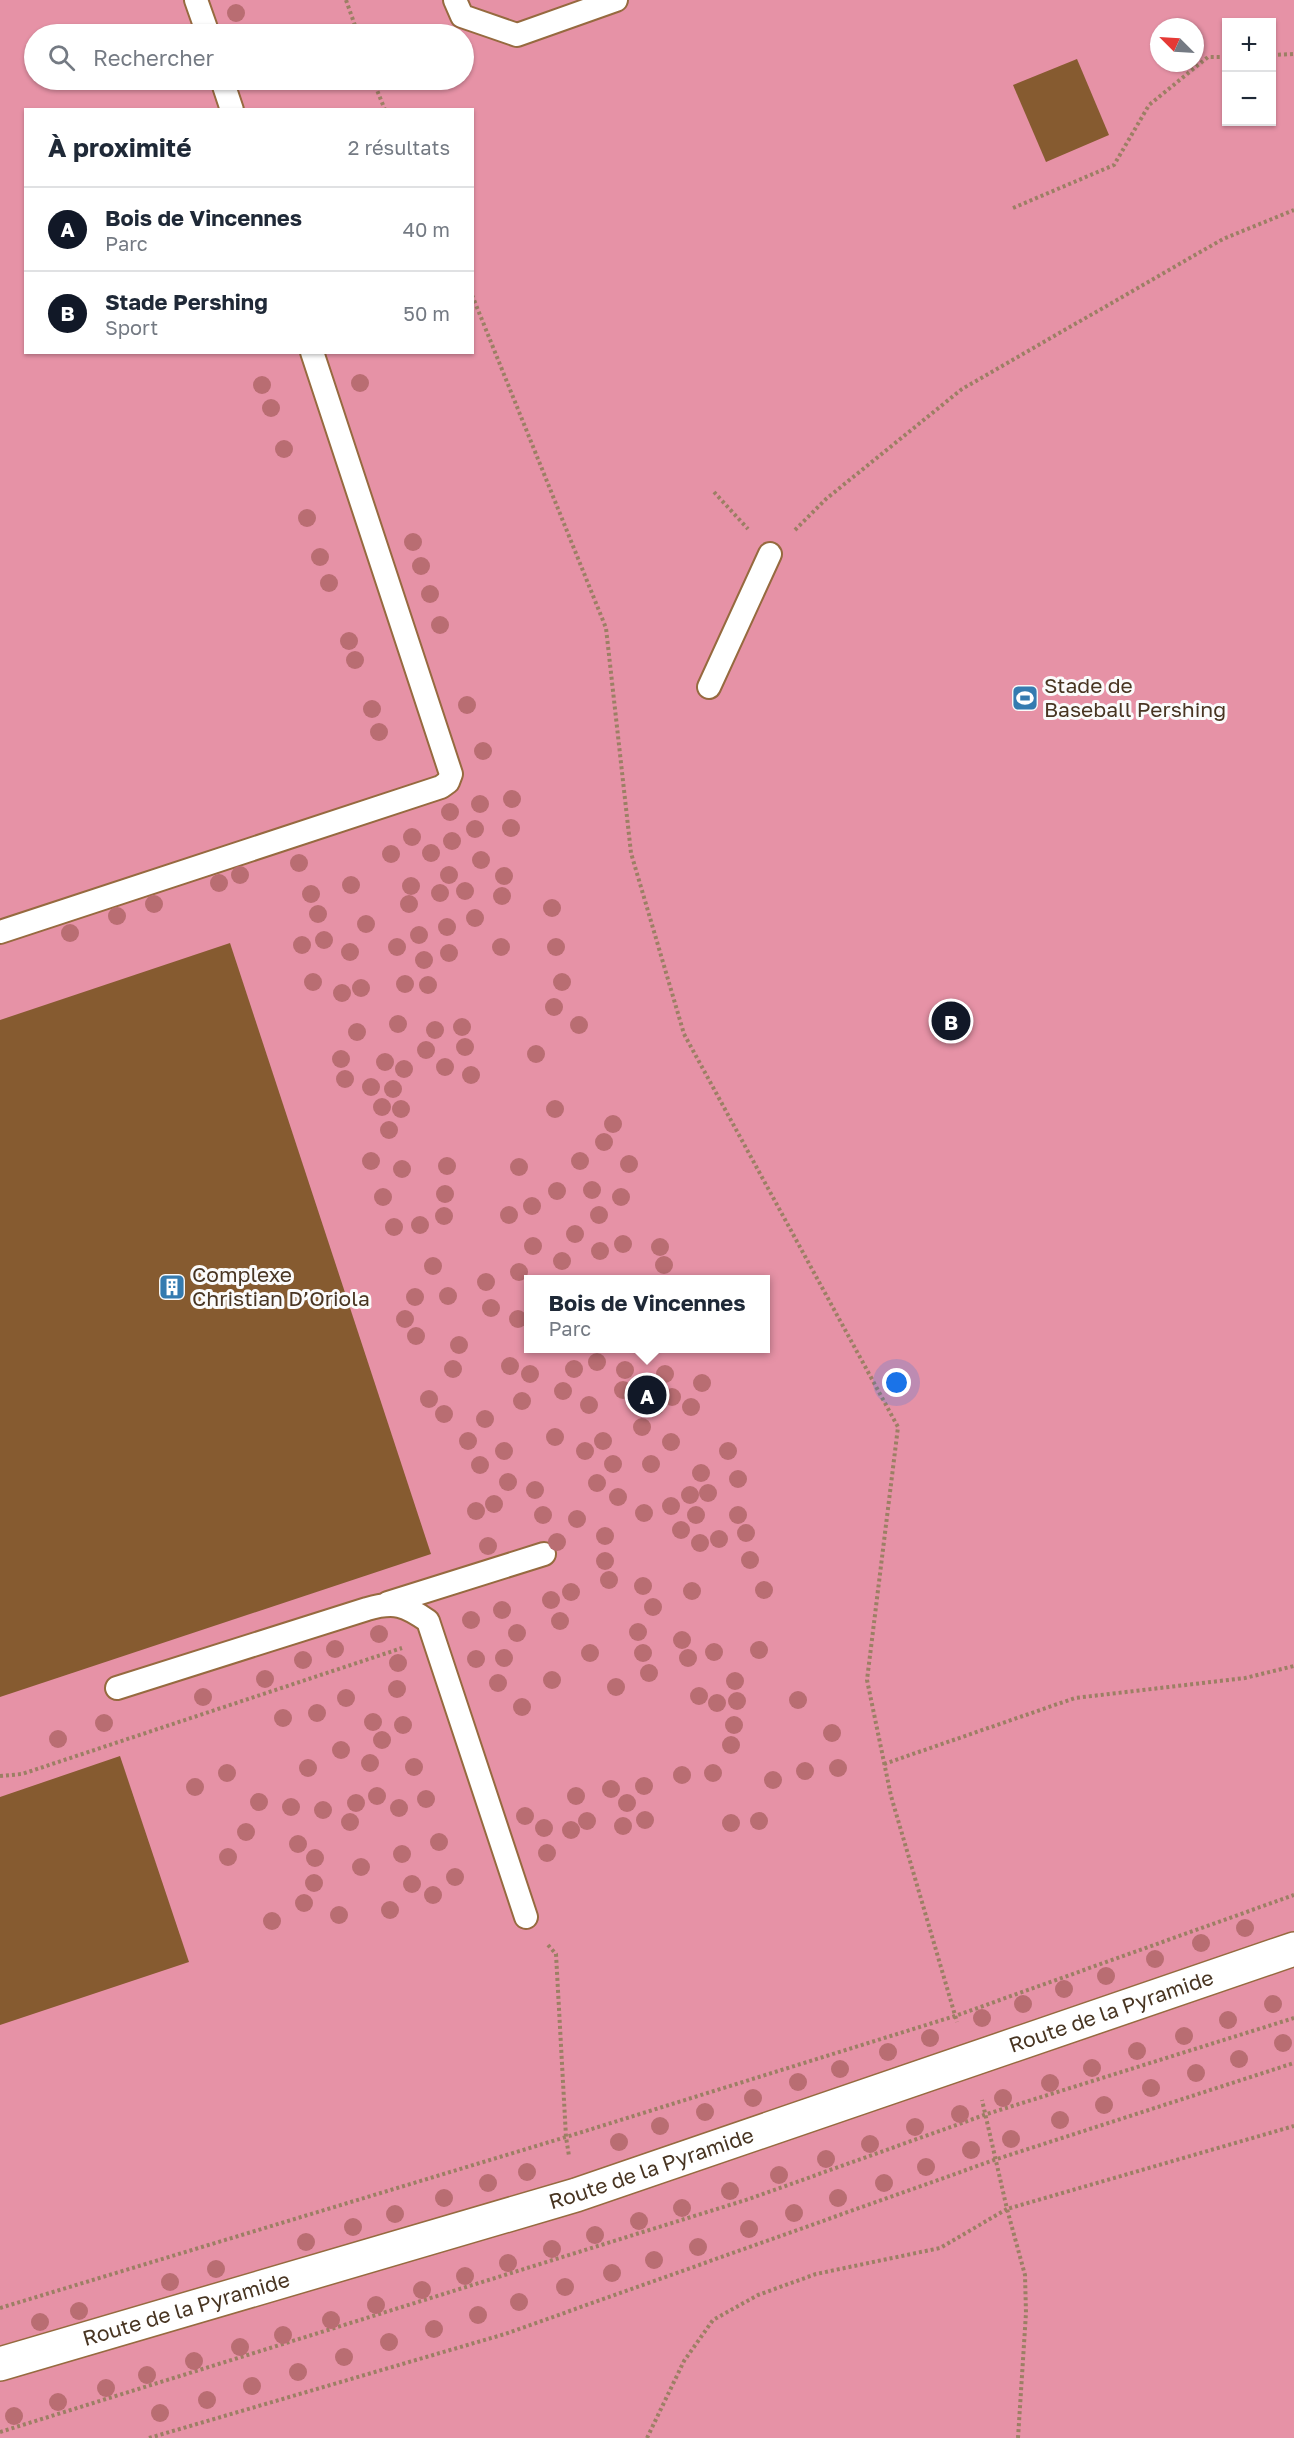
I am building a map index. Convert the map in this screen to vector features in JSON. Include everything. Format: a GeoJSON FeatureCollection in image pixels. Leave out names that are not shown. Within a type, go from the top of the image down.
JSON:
{"type":"FeatureCollection","features":[{"type":"Feature","properties":{"kind":"street","name":"Route de la Pyramide"},"geometry":{"type":"LineString","coordinates":[[0,2364],[576,2195],[1294,1949]]}},
{"type":"Feature","properties":{"kind":"lane"},"geometry":{"type":"LineString","coordinates":[[196,0],[204,24]]}},
{"type":"Feature","properties":{"kind":"lane"},"geometry":{"type":"LineString","coordinates":[[455,0],[462,16],[517,35],[616,0]]}},
{"type":"Feature","properties":{"kind":"lane"},"geometry":{"type":"LineString","coordinates":[[225,90],[231,108]]}},
{"type":"Feature","properties":{"kind":"lane"},"geometry":{"type":"LineString","coordinates":[[0,932],[441,787],[448,782],[451,774],[313,354]]}},
{"type":"Feature","properties":{"kind":"lane"},"geometry":{"type":"LineString","coordinates":[[709,687],[770,554]]}},
{"type":"Feature","properties":{"kind":"lane"},"geometry":{"type":"LineString","coordinates":[[117,1688],[544,1554]]}},
{"type":"Feature","properties":{"kind":"lane"},"geometry":{"type":"LineString","coordinates":[[386,1604],[407,1607],[428,1621],[526,1917]]}},
{"type":"Feature","properties":{"kind":"path"},"geometry":{"type":"LineString","coordinates":[[346,0],[354,24]]}},
{"type":"Feature","properties":{"kind":"path"},"geometry":{"type":"LineString","coordinates":[[1276,55],[1294,54]]}},
{"type":"Feature","properties":{"kind":"path"},"geometry":{"type":"LineString","coordinates":[[1013,208],[1114,165],[1149,105],[1208,57],[1222,57]]}},
{"type":"Feature","properties":{"kind":"path"},"geometry":{"type":"LineString","coordinates":[[377,90],[384,108]]}},
{"type":"Feature","properties":{"kind":"path"},"geometry":{"type":"LineString","coordinates":[[714,492],[770,554],[826,499],[962,389],[1223,239],[1294,210]]}},
{"type":"Feature","properties":{"kind":"path"},"geometry":{"type":"LineString","coordinates":[[474,300],[606,628],[631,853],[684,1034],[898,1427],[867,1680],[891,1796],[958,2028]]}},
{"type":"Feature","properties":{"kind":"path"},"geometry":{"type":"LineString","coordinates":[[0,1776],[33,1770],[433,1637]]}},
{"type":"Feature","properties":{"kind":"path"},"geometry":{"type":"LineString","coordinates":[[884,1764],[1075,1698],[1245,1678],[1294,1666]]}},
{"type":"Feature","properties":{"kind":"path"},"geometry":{"type":"LineString","coordinates":[[0,2308],[566,2138],[955,2016],[1294,1895]]}},
{"type":"Feature","properties":{"kind":"path"},"geometry":{"type":"LineString","coordinates":[[526,1917],[556,1954],[566,2138],[576,2195]]}},
{"type":"Feature","properties":{"kind":"path"},"geometry":{"type":"LineString","coordinates":[[0,2432],[727,2206],[987,2114],[1294,2018]]}},
{"type":"Feature","properties":{"kind":"path"},"geometry":{"type":"LineString","coordinates":[[149,2438],[506,2334],[997,2159],[1294,2063]]}},
{"type":"Feature","properties":{"kind":"path"},"geometry":{"type":"LineString","coordinates":[[982,2100],[1025,2275],[1026,2313],[1018,2438]]}},
{"type":"Feature","properties":{"kind":"path"},"geometry":{"type":"LineString","coordinates":[[647,2438],[684,2361],[713,2320],[758,2295],[816,2274],[940,2248],[1007,2209],[1294,2126]]}},
{"type":"Feature","properties":{"kind":"shaded area"},"geometry":{"type":"Polygon","coordinates":[[[0,0],[1294,0],[1294,2438],[0,2438],[0,0]]]}},
{"type":"Feature","properties":{"kind":"building"},"geometry":{"type":"Polygon","coordinates":[[[1077,59],[1109,135],[1046,162],[1013,85],[1077,59]]]}},
{"type":"Feature","properties":{"kind":"building","name":"Complexe Christian D’Oriola"},"geometry":{"type":"Polygon","coordinates":[[[230,943],[431,1554],[0,1697],[0,1020],[230,943]]]}},
{"type":"Feature","properties":{"kind":"building"},"geometry":{"type":"Polygon","coordinates":[[[120,1756],[189,1962],[0,2025],[0,1797],[120,1756]]]}},
{"type":"Feature","properties":{"kind":"place","name":"Stade de Baseball Pershing"},"geometry":{"type":"Point","coordinates":[1025,698]}},
{"type":"Feature","properties":{"kind":"place","name":"Stade Pershing"},"geometry":{"type":"Point","coordinates":[951,1021]}},
{"type":"Feature","properties":{"kind":"place","name":"Complexe Christian D’Oriola"},"geometry":{"type":"Point","coordinates":[172,1287]}},
{"type":"Feature","properties":{"kind":"place","name":"Bois de Vincennes"},"geometry":{"type":"Point","coordinates":[647,1395]}}]}
